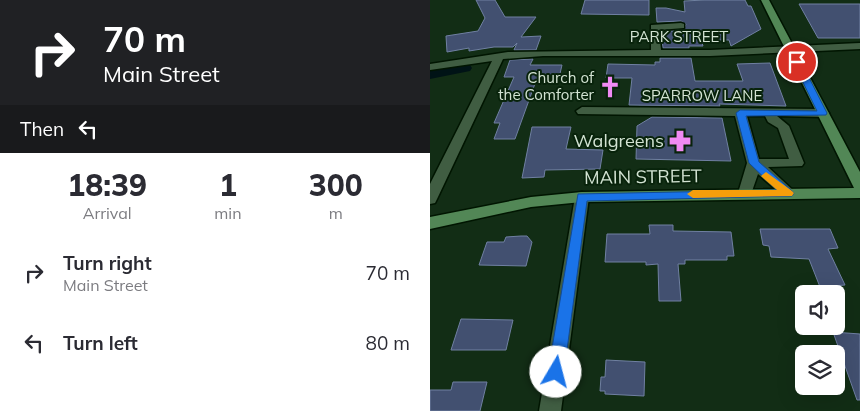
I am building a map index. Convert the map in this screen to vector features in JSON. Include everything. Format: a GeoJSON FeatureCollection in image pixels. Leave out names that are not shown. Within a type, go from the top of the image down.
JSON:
{"type":"FeatureCollection","features":[{"type":"Feature","properties":{"kind":"main road"},"geometry":{"type":"LineString","coordinates":[[765,0],[860,186]]}},
{"type":"Feature","properties":{"kind":"main road","name":"MAIN STREET"},"geometry":{"type":"LineString","coordinates":[[430,223],[531,202],[582,197],[745,193],[860,193]]}},
{"type":"Feature","properties":{"kind":"street"},"geometry":{"type":"LineString","coordinates":[[656,53],[654,26],[682,26]]}},
{"type":"Feature","properties":{"kind":"street","name":"PARK STREET"},"geometry":{"type":"LineString","coordinates":[[430,67],[499,56],[569,53],[710,53],[860,46]]}},
{"type":"Feature","properties":{"kind":"street"},"geometry":{"type":"LineString","coordinates":[[430,199],[499,56]]}},
{"type":"Feature","properties":{"kind":"street","name":"SPARROW LANE"},"geometry":{"type":"LineString","coordinates":[[582,111],[823,113]]}},
{"type":"Feature","properties":{"kind":"street"},"geometry":{"type":"LineString","coordinates":[[740,113],[754,163],[745,193]]}},
{"type":"Feature","properties":{"kind":"street"},"geometry":{"type":"LineString","coordinates":[[754,163],[797,163],[783,126],[772,120],[770,113]]}},
{"type":"Feature","properties":{"kind":"street"},"geometry":{"type":"LineString","coordinates":[[754,163],[788,193]]}},
{"type":"Feature","properties":{"kind":"street"},"geometry":{"type":"LineString","coordinates":[[550,411],[582,197]]}},
{"type":"Feature","properties":{"kind":"building"},"geometry":{"type":"Polygon","coordinates":[[[476,0],[495,0],[505,17],[536,17],[521,37],[541,36],[536,50],[514,50],[517,43],[513,47],[494,47],[469,51],[469,48],[447,52],[446,36],[478,31],[485,18],[476,0]]]}},
{"type":"Feature","properties":{"kind":"building"},"geometry":{"type":"Polygon","coordinates":[[[585,0],[649,0],[649,15],[581,14],[585,0]]]}},
{"type":"Feature","properties":{"kind":"building"},"geometry":{"type":"Polygon","coordinates":[[[745,0],[748,6],[751,6],[761,29],[731,46],[729,40],[701,40],[703,46],[663,48],[661,32],[684,30],[686,24],[681,21],[657,22],[656,8],[685,12],[684,1],[745,0]]]}},
{"type":"Feature","properties":{"kind":"building"},"geometry":{"type":"Polygon","coordinates":[[[799,4],[860,4],[860,38],[818,38],[799,4]]]}},
{"type":"Feature","properties":{"kind":"building"},"geometry":{"type":"Polygon","coordinates":[[[660,58],[691,58],[695,81],[743,81],[737,64],[770,63],[786,106],[719,104],[720,106],[629,105],[632,78],[606,78],[608,64],[655,65],[655,62],[660,62],[660,58]]]}},
{"type":"Feature","properties":{"kind":"building"},"geometry":{"type":"Polygon","coordinates":[[[533,59],[530,65],[562,65],[559,78],[537,78],[515,139],[494,139],[500,123],[494,123],[514,77],[504,77],[510,60],[533,59]]]}},
{"type":"Feature","properties":{"kind":"building","name":"Walgreens"},"geometry":{"type":"Polygon","coordinates":[[[652,117],[722,118],[731,161],[636,159],[637,126],[652,117]]]}},
{"type":"Feature","properties":{"kind":"building"},"geometry":{"type":"Polygon","coordinates":[[[532,127],[571,127],[566,149],[603,150],[600,169],[545,170],[544,177],[522,178],[532,127]]]}},
{"type":"Feature","properties":{"kind":"building"},"geometry":{"type":"Polygon","coordinates":[[[649,225],[673,225],[673,231],[731,232],[734,256],[727,256],[727,260],[685,260],[685,264],[678,264],[681,301],[659,301],[658,264],[646,265],[646,262],[605,262],[607,234],[650,234],[649,225]]]}},
{"type":"Feature","properties":{"kind":"building"},"geometry":{"type":"Polygon","coordinates":[[[760,229],[830,229],[838,248],[828,249],[845,285],[819,285],[809,259],[771,257],[769,246],[763,245],[760,229]]]}},
{"type":"Feature","properties":{"kind":"building"},"geometry":{"type":"Polygon","coordinates":[[[527,236],[532,242],[526,266],[479,265],[487,242],[504,242],[506,237],[527,236]]]}},
{"type":"Feature","properties":{"kind":"building"},"geometry":{"type":"Polygon","coordinates":[[[461,319],[513,320],[506,350],[451,350],[461,319]]]}},
{"type":"Feature","properties":{"kind":"building"},"geometry":{"type":"Polygon","coordinates":[[[845,333],[860,334],[860,400],[857,400],[845,366],[845,345],[838,345],[834,335],[845,335],[845,333]]]}},
{"type":"Feature","properties":{"kind":"building"},"geometry":{"type":"Polygon","coordinates":[[[606,360],[645,362],[644,396],[605,394],[605,391],[600,391],[601,377],[605,377],[606,360]]]}},
{"type":"Feature","properties":{"kind":"building"},"geometry":{"type":"Polygon","coordinates":[[[453,382],[487,382],[480,411],[430,411],[430,390],[451,390],[453,382]]]}},
{"type":"Feature","properties":{"kind":"waterway"},"geometry":{"type":"LineString","coordinates":[[430,75],[465,68]]}},
{"type":"Feature","properties":{"kind":"slow traffic"},"geometry":{"type":"LineString","coordinates":[[693,194],[788,193],[766,176]]}},
{"type":"Feature","properties":{"kind":"place","name":"Church of the Comforter"},"geometry":{"type":"Point","coordinates":[610,87]}},
{"type":"Feature","properties":{"kind":"place","name":"Walgreens"},"geometry":{"type":"Point","coordinates":[680,141]}},
{"type":"Feature","properties":{"kind":"route"},"geometry":{"type":"LineString","coordinates":[[556,372],[582,197],[788,193],[754,163],[740,113],[823,113],[797,62]]}}]}
